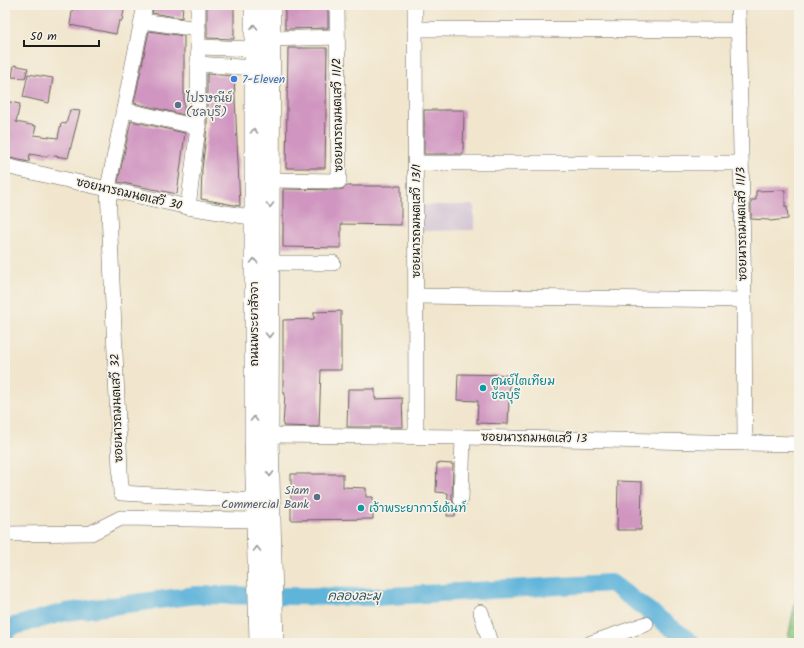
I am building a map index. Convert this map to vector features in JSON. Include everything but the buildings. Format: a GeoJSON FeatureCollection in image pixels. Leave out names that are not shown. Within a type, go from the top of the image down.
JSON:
{"type":"FeatureCollection","features":[{"type":"Feature","properties":{"kind":"main road","name":"ถนนพระยาสัจจา"},"geometry":{"type":"LineString","coordinates":[[254,5],[254,439],[256,520],[265,588]]}},
{"type":"Feature","properties":{"kind":"main road","name":"ถนนพระยาสัจจา"},"geometry":{"type":"LineString","coordinates":[[271,5],[269,435],[265,588],[266,615],[274,643]]}},
{"type":"Feature","properties":{"kind":"main road","name":"ถนนพระยาสัจจา"},"geometry":{"type":"LineString","coordinates":[[260,643],[266,615]]}},
{"type":"Feature","properties":{"kind":"street"},"geometry":{"type":"LineString","coordinates":[[108,188],[145,5]]}},
{"type":"Feature","properties":{"kind":"street"},"geometry":{"type":"LineString","coordinates":[[188,207],[198,127],[198,5]]}},
{"type":"Feature","properties":{"kind":"street","name":"ซอยนารถมนตเสวี 11/2"},"geometry":{"type":"LineString","coordinates":[[270,180],[339,181],[337,5]]}},
{"type":"Feature","properties":{"kind":"street","name":"ซอยนารถมนตเสวี 13/1"},"geometry":{"type":"LineString","coordinates":[[415,5],[416,436]]}},
{"type":"Feature","properties":{"kind":"street","name":"ซอยนารถมนตเสวี 11/3"},"geometry":{"type":"LineString","coordinates":[[738,5],[744,300],[745,443]]}},
{"type":"Feature","properties":{"kind":"street"},"geometry":{"type":"LineString","coordinates":[[142,21],[198,29]]}},
{"type":"Feature","properties":{"kind":"street"},"geometry":{"type":"LineString","coordinates":[[415,29],[739,30]]}},
{"type":"Feature","properties":{"kind":"street"},"geometry":{"type":"LineString","coordinates":[[271,39],[337,38]]}},
{"type":"Feature","properties":{"kind":"street"},"geometry":{"type":"LineString","coordinates":[[199,47],[254,49]]}},
{"type":"Feature","properties":{"kind":"street"},"geometry":{"type":"LineString","coordinates":[[198,64],[254,68]]}},
{"type":"Feature","properties":{"kind":"street"},"geometry":{"type":"LineString","coordinates":[[124,110],[198,127]]}},
{"type":"Feature","properties":{"kind":"street"},"geometry":{"type":"LineString","coordinates":[[416,163],[741,163]]}},
{"type":"Feature","properties":{"kind":"street","name":"ซอยนารถมนตเสวี 30"},"geometry":{"type":"LineString","coordinates":[[5,166],[188,207],[244,216],[254,216]]}},
{"type":"Feature","properties":{"kind":"street","name":"ซอยนารถมนตเสวี 32"},"geometry":{"type":"LineString","coordinates":[[108,188],[121,494],[256,501]]}},
{"type":"Feature","properties":{"kind":"street"},"geometry":{"type":"LineString","coordinates":[[270,263],[334,263]]}},
{"type":"Feature","properties":{"kind":"street"},"geometry":{"type":"LineString","coordinates":[[416,296],[744,300]]}},
{"type":"Feature","properties":{"kind":"street","name":"ซอยนารถมนตเสวี 13"},"geometry":{"type":"LineString","coordinates":[[269,435],[416,436],[799,444]]}},
{"type":"Feature","properties":{"kind":"street"},"geometry":{"type":"LineString","coordinates":[[461,499],[463,437]]}},
{"type":"Feature","properties":{"kind":"street"},"geometry":{"type":"LineString","coordinates":[[5,534],[91,533],[121,518],[256,520]]}},
{"type":"Feature","properties":{"kind":"street"},"geometry":{"type":"LineString","coordinates":[[481,612],[490,643]]}},
{"type":"Feature","properties":{"kind":"street"},"geometry":{"type":"LineString","coordinates":[[591,643],[646,624]]}},
{"type":"Feature","properties":{"kind":"shaded area"},"geometry":{"type":"Polygon","coordinates":[[[422,205],[474,205],[474,230],[422,231],[422,205]]]}},
{"type":"Feature","properties":{"kind":"green space"},"geometry":{"type":"Polygon","coordinates":[[[799,582],[799,643],[787,643],[799,582]]]}},
{"type":"Feature","properties":{"kind":"waterway","name":"คลองละมุ"},"geometry":{"type":"LineString","coordinates":[[5,635],[7,628],[66,612],[196,595],[374,597],[611,583],[692,643]]}},
{"type":"Feature","properties":{"kind":"place","name":"7-Eleven"},"geometry":{"type":"Point","coordinates":[234,79]}},
{"type":"Feature","properties":{"kind":"place","name":"ไปรษณีย์ (ชลบุรี)"},"geometry":{"type":"Point","coordinates":[178,105]}},
{"type":"Feature","properties":{"kind":"place","name":"ศูนย์ไตเทียม ชลบุรี"},"geometry":{"type":"Point","coordinates":[483,388]}},
{"type":"Feature","properties":{"kind":"place","name":"Siam Commercial Bank"},"geometry":{"type":"Point","coordinates":[317,497]}},
{"type":"Feature","properties":{"kind":"place","name":"เจ้าพระยาการ์เด้นท์"},"geometry":{"type":"Point","coordinates":[361,508]}}]}
